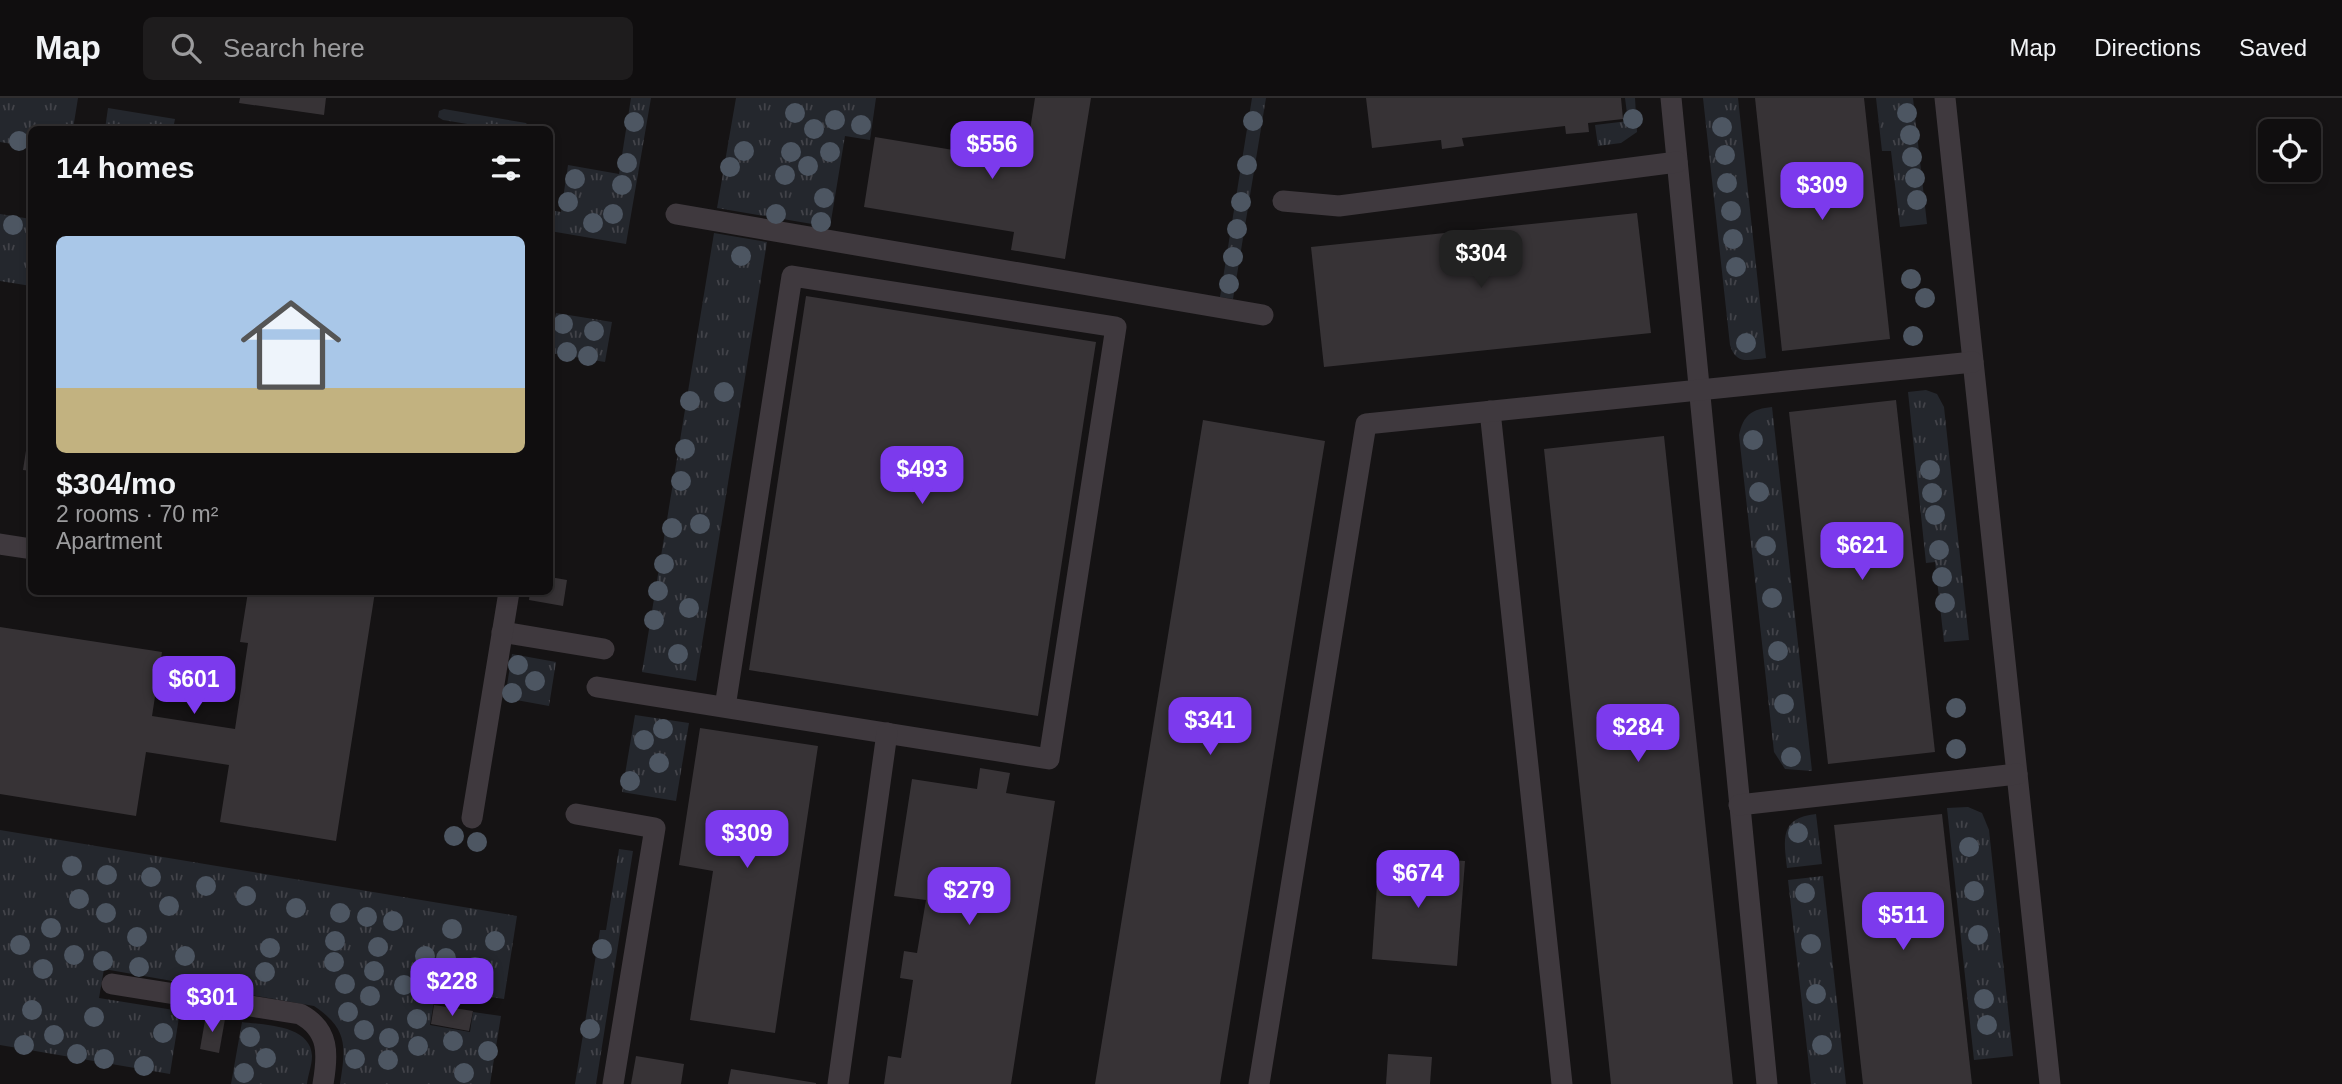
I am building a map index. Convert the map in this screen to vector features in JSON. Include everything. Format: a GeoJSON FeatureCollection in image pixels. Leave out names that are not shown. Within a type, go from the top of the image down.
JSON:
{"type":"FeatureCollection","features":[{"type":"Feature","properties":{"kind":"lane"},"geometry":{"type":"LineString","coordinates":[[1671,98],[1767,1084]]}},
{"type":"Feature","properties":{"kind":"lane"},"geometry":{"type":"LineString","coordinates":[[1945,98],[2050,1084]]}},
{"type":"Feature","properties":{"kind":"lane"},"geometry":{"type":"LineString","coordinates":[[1283,201],[1339,206],[1677,162]]}},
{"type":"Feature","properties":{"kind":"lane"},"geometry":{"type":"LineString","coordinates":[[676,214],[1263,315]]}},
{"type":"Feature","properties":{"kind":"lane"},"geometry":{"type":"LineString","coordinates":[[597,687],[725,708],[1049,759],[1116,327],[792,276],[725,708]]}},
{"type":"Feature","properties":{"kind":"lane"},"geometry":{"type":"LineString","coordinates":[[1259,1084],[1366,424],[1973,362]]}},
{"type":"Feature","properties":{"kind":"lane"},"geometry":{"type":"LineString","coordinates":[[1490,411],[1562,1084]]}},
{"type":"Feature","properties":{"kind":"lane"},"geometry":{"type":"LineString","coordinates":[[0,544],[28,548]]}},
{"type":"Feature","properties":{"kind":"lane"},"geometry":{"type":"LineString","coordinates":[[472,818],[508,595]]}},
{"type":"Feature","properties":{"kind":"lane"},"geometry":{"type":"LineString","coordinates":[[502,632],[604,649]]}},
{"type":"Feature","properties":{"kind":"lane"},"geometry":{"type":"LineString","coordinates":[[838,1084],[887,733]]}},
{"type":"Feature","properties":{"kind":"lane"},"geometry":{"type":"LineString","coordinates":[[1740,805],[2017,774]]}},
{"type":"Feature","properties":{"kind":"lane"},"geometry":{"type":"LineString","coordinates":[[576,814],[655,828],[613,1084]]}},
{"type":"Feature","properties":{"kind":"lane"},"geometry":{"type":"LineString","coordinates":[[112,984],[300,1014],[319,1030],[326,1043],[328,1055],[323,1084]]}},
{"type":"Feature","properties":{"kind":"green space"},"geometry":{"type":"Polygon","coordinates":[[[0,98],[78,98],[73,126],[28,126],[28,147],[0,142],[0,98]]]}},
{"type":"Feature","properties":{"kind":"green space"},"geometry":{"type":"Polygon","coordinates":[[[631,98],[651,98],[626,244],[553,232],[553,211],[561,212],[568,165],[619,174],[631,98]]]}},
{"type":"Feature","properties":{"kind":"green space"},"geometry":{"type":"Polygon","coordinates":[[[736,98],[876,98],[870,140],[845,136],[830,227],[717,208],[736,98]]]}},
{"type":"Feature","properties":{"kind":"green space"},"geometry":{"type":"Polygon","coordinates":[[[1252,98],[1266,98],[1233,299],[1220,297],[1252,98]]]}},
{"type":"Feature","properties":{"kind":"green space"},"geometry":{"type":"Polygon","coordinates":[[[1625,98],[1635,98],[1637,132],[1621,143],[1598,146],[1595,125],[1628,121],[1625,98]]]}},
{"type":"Feature","properties":{"kind":"green space"},"geometry":{"type":"Polygon","coordinates":[[[1703,98],[1738,98],[1766,358],[1744,360],[1736,356],[1730,345],[1703,98]]]}},
{"type":"Feature","properties":{"kind":"green space"},"geometry":{"type":"Polygon","coordinates":[[[1876,98],[1913,98],[1927,224],[1900,227],[1891,151],[1882,151],[1876,98]]]}},
{"type":"Feature","properties":{"kind":"green space"},"geometry":{"type":"Polygon","coordinates":[[[108,108],[175,119],[174,126],[105,126],[108,108]]]}},
{"type":"Feature","properties":{"kind":"green space"},"geometry":{"type":"Polygon","coordinates":[[[444,109],[526,123],[528,126],[480,126],[443,120],[438,117],[439,111],[444,109]]]}},
{"type":"Feature","properties":{"kind":"green space"},"geometry":{"type":"Polygon","coordinates":[[[0,214],[28,219],[28,286],[0,281],[0,214]]]}},
{"type":"Feature","properties":{"kind":"green space"},"geometry":{"type":"Polygon","coordinates":[[[714,233],[767,242],[696,681],[642,672],[714,233]]]}},
{"type":"Feature","properties":{"kind":"green space"},"geometry":{"type":"Polygon","coordinates":[[[556,313],[612,322],[605,362],[553,353],[556,313]]]}},
{"type":"Feature","properties":{"kind":"green space"},"geometry":{"type":"Polygon","coordinates":[[[1926,390],[1937,394],[1944,407],[1969,640],[1944,642],[1935,562],[1926,563],[1908,392],[1926,390]]]}},
{"type":"Feature","properties":{"kind":"green space"},"geometry":{"type":"Polygon","coordinates":[[[1772,407],[1812,771],[1785,769],[1774,752],[1739,435],[1743,422],[1750,414],[1772,407]]]}},
{"type":"Feature","properties":{"kind":"green space"},"geometry":{"type":"Polygon","coordinates":[[[512,654],[556,662],[549,706],[505,698],[512,654]]]}},
{"type":"Feature","properties":{"kind":"green space"},"geometry":{"type":"Polygon","coordinates":[[[635,715],[689,723],[676,801],[622,792],[635,715]]]}},
{"type":"Feature","properties":{"kind":"green space"},"geometry":{"type":"Polygon","coordinates":[[[1968,807],[1982,813],[1989,830],[2013,1056],[1974,1060],[1947,808],[1968,807]]]}},
{"type":"Feature","properties":{"kind":"green space"},"geometry":{"type":"Polygon","coordinates":[[[1816,814],[1822,864],[1787,868],[1786,832],[1795,820],[1816,814]]]}},
{"type":"Feature","properties":{"kind":"green space"},"geometry":{"type":"Polygon","coordinates":[[[0,830],[517,916],[504,999],[436,989],[430,1025],[470,1032],[473,1012],[501,1016],[490,1084],[340,1084],[342,1039],[333,1023],[314,1006],[104,969],[99,998],[180,1011],[170,1074],[0,1045],[0,830]]]}},
{"type":"Feature","properties":{"kind":"green space"},"geometry":{"type":"Polygon","coordinates":[[[619,849],[633,851],[596,1084],[575,1084],[600,930],[606,930],[619,849]]]}},
{"type":"Feature","properties":{"kind":"green space"},"geometry":{"type":"Polygon","coordinates":[[[1823,876],[1846,1084],[1811,1084],[1788,880],[1823,876]]]}},
{"type":"Feature","properties":{"kind":"green space"},"geometry":{"type":"Polygon","coordinates":[[[242,1022],[285,1028],[304,1038],[310,1046],[312,1056],[307,1084],[231,1084],[242,1022]]]}},
{"type":"Feature","properties":{"kind":"building"},"geometry":{"type":"Polygon","coordinates":[[[240,98],[326,98],[324,115],[239,103],[240,98]]]}},
{"type":"Feature","properties":{"kind":"building"},"geometry":{"type":"Polygon","coordinates":[[[1035,98],[1091,98],[1065,259],[1011,250],[1014,232],[864,207],[875,137],[1025,162],[1035,98]]]}},
{"type":"Feature","properties":{"kind":"building"},"geometry":{"type":"Polygon","coordinates":[[[1366,98],[1621,98],[1623,119],[1588,123],[1589,132],[1566,134],[1565,126],[1462,138],[1464,146],[1442,149],[1441,140],[1372,148],[1366,98]]]}},
{"type":"Feature","properties":{"kind":"building"},"geometry":{"type":"Polygon","coordinates":[[[1755,98],[1864,98],[1890,339],[1782,351],[1755,98]]]}},
{"type":"Feature","properties":{"kind":"building"},"geometry":{"type":"Polygon","coordinates":[[[1637,213],[1651,333],[1324,367],[1311,247],[1637,213]]]}},
{"type":"Feature","properties":{"kind":"building"},"geometry":{"type":"Polygon","coordinates":[[[806,296],[1096,342],[1038,716],[749,670],[806,296]]]}},
{"type":"Feature","properties":{"kind":"building"},"geometry":{"type":"Polygon","coordinates":[[[1896,400],[1935,752],[1828,764],[1789,412],[1896,400]]]}},
{"type":"Feature","properties":{"kind":"building"},"geometry":{"type":"Polygon","coordinates":[[[1203,420],[1325,441],[1220,1084],[1095,1084],[1203,420]]]}},
{"type":"Feature","properties":{"kind":"building"},"geometry":{"type":"Polygon","coordinates":[[[1664,436],[1733,1084],[1611,1084],[1544,449],[1664,436]]]}},
{"type":"Feature","properties":{"kind":"building"},"geometry":{"type":"Polygon","coordinates":[[[28,438],[28,471],[23,470],[28,438]]]}},
{"type":"Feature","properties":{"kind":"building"},"geometry":{"type":"Polygon","coordinates":[[[553,578],[567,580],[563,606],[529,600],[530,595],[553,595],[553,578]]]}},
{"type":"Feature","properties":{"kind":"building"},"geometry":{"type":"Polygon","coordinates":[[[248,595],[375,595],[336,841],[220,822],[229,765],[146,752],[136,816],[0,794],[0,627],[162,652],[152,716],[235,729],[248,643],[240,642],[248,595]]]}},
{"type":"Feature","properties":{"kind":"building"},"geometry":{"type":"Polygon","coordinates":[[[700,728],[818,746],[775,1033],[690,1020],[713,871],[679,865],[700,728]]]}},
{"type":"Feature","properties":{"kind":"building"},"geometry":{"type":"Polygon","coordinates":[[[980,768],[1010,773],[1006,793],[1055,801],[1011,1084],[884,1084],[888,1056],[901,1058],[913,980],[900,978],[904,951],[917,953],[926,900],[894,896],[912,779],[977,789],[980,768]]]}},
{"type":"Feature","properties":{"kind":"building"},"geometry":{"type":"Polygon","coordinates":[[[1942,814],[1972,1084],[1863,1084],[1834,825],[1942,814]]]}},
{"type":"Feature","properties":{"kind":"building"},"geometry":{"type":"Polygon","coordinates":[[[1379,855],[1465,861],[1457,966],[1372,959],[1379,855]]]}},
{"type":"Feature","properties":{"kind":"building"},"geometry":{"type":"Polygon","coordinates":[[[434,1005],[473,1011],[469,1031],[431,1024],[434,1005]]]}},
{"type":"Feature","properties":{"kind":"building"},"geometry":{"type":"Polygon","coordinates":[[[206,1015],[225,1019],[219,1053],[200,1049],[206,1015]]]}},
{"type":"Feature","properties":{"kind":"building"},"geometry":{"type":"Polygon","coordinates":[[[1388,1054],[1432,1057],[1430,1084],[1386,1084],[1388,1054]]]}},
{"type":"Feature","properties":{"kind":"building"},"geometry":{"type":"Polygon","coordinates":[[[636,1056],[684,1064],[681,1084],[631,1084],[636,1056]]]}},
{"type":"Feature","properties":{"kind":"building"},"geometry":{"type":"Polygon","coordinates":[[[731,1069],[816,1083],[816,1084],[728,1084],[731,1069]]]}}]}
